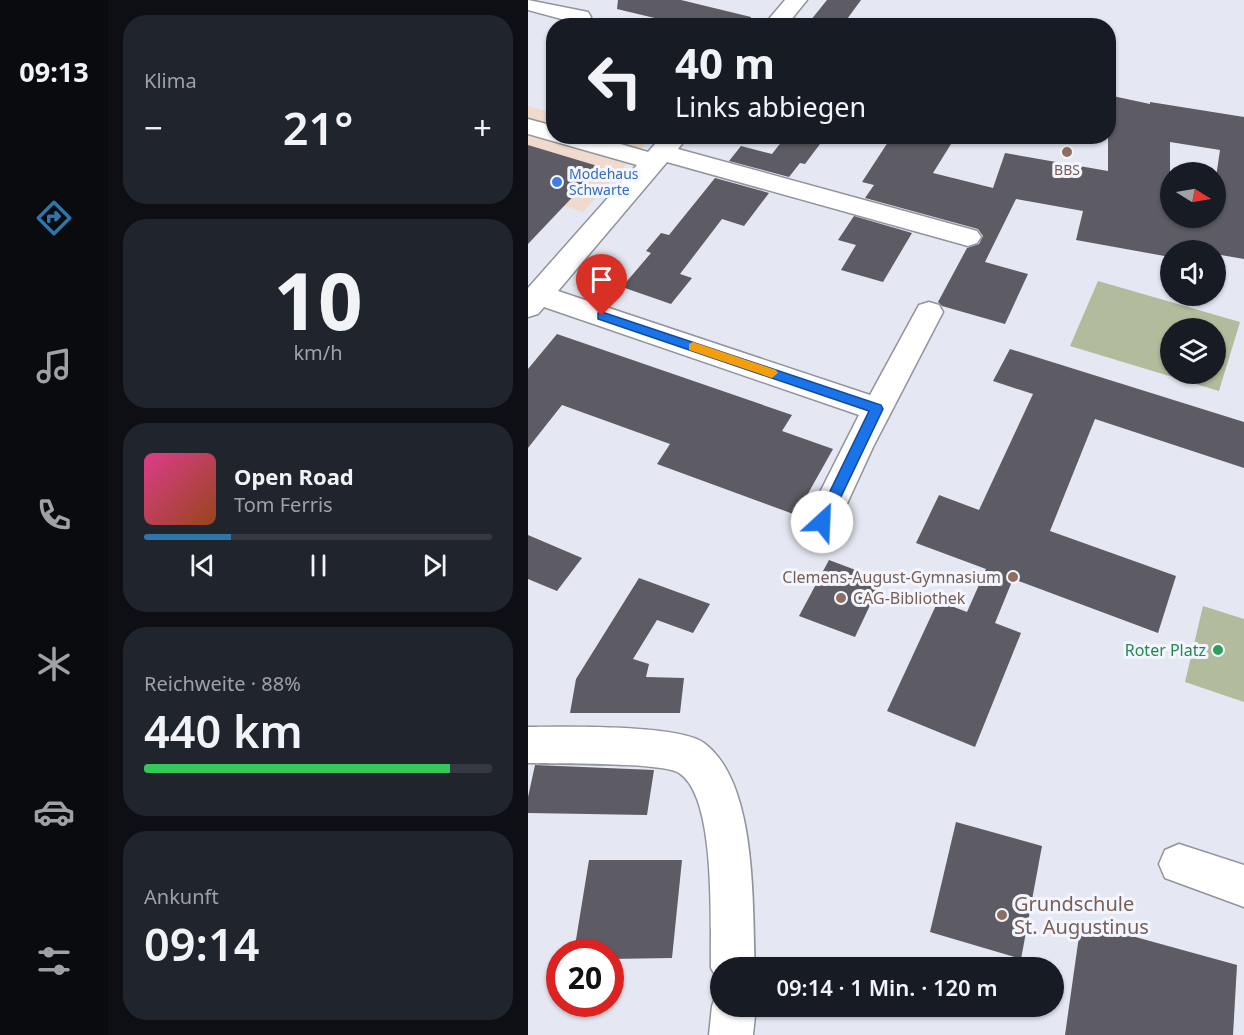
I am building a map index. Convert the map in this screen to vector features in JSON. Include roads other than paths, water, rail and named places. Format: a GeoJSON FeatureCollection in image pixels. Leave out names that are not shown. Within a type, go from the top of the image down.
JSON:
{"type":"FeatureCollection","features":[{"type":"Feature","properties":{"kind":"street"},"geometry":{"type":"LineString","coordinates":[[781,18],[796,0]]}},
{"type":"Feature","properties":{"kind":"street"},"geometry":{"type":"LineString","coordinates":[[528,4],[580,17]]}},
{"type":"Feature","properties":{"kind":"street"},"geometry":{"type":"LineString","coordinates":[[528,126],[546,132]]}},
{"type":"Feature","properties":{"kind":"street"},"geometry":{"type":"LineString","coordinates":[[617,144],[664,151],[968,237]]}},
{"type":"Feature","properties":{"kind":"street"},"geometry":{"type":"LineString","coordinates":[[664,151],[533,301],[877,409]]}},
{"type":"Feature","properties":{"kind":"street"},"geometry":{"type":"LineString","coordinates":[[822,522],[877,409],[929,312]]}},
{"type":"Feature","properties":{"kind":"street"},"geometry":{"type":"LineString","coordinates":[[528,745],[649,748],[690,756],[716,787],[729,851],[733,957]]}},
{"type":"Feature","properties":{"kind":"street"},"geometry":{"type":"LineString","coordinates":[[1179,864],[1244,886]]}},
{"type":"Feature","properties":{"kind":"street"},"geometry":{"type":"LineString","coordinates":[[730,1035],[732,1017]]}},
{"type":"Feature","properties":{"kind":"place","name":"BBS"},"geometry":{"type":"Point","coordinates":[1067,152]}},
{"type":"Feature","properties":{"kind":"place","name":"Modehaus Schwarte"},"geometry":{"type":"Point","coordinates":[557,182]}},
{"type":"Feature","properties":{"kind":"place","name":"Clemens-August-Gymnasium"},"geometry":{"type":"Point","coordinates":[1013,577]}},
{"type":"Feature","properties":{"kind":"place","name":"CAG-Bibliothek"},"geometry":{"type":"Point","coordinates":[841,598]}},
{"type":"Feature","properties":{"kind":"place","name":"Roter Platz"},"geometry":{"type":"Point","coordinates":[1218,650]}},
{"type":"Feature","properties":{"kind":"place","name":"Grundschule St. Augustinus"},"geometry":{"type":"Point","coordinates":[1002,915]}}]}
